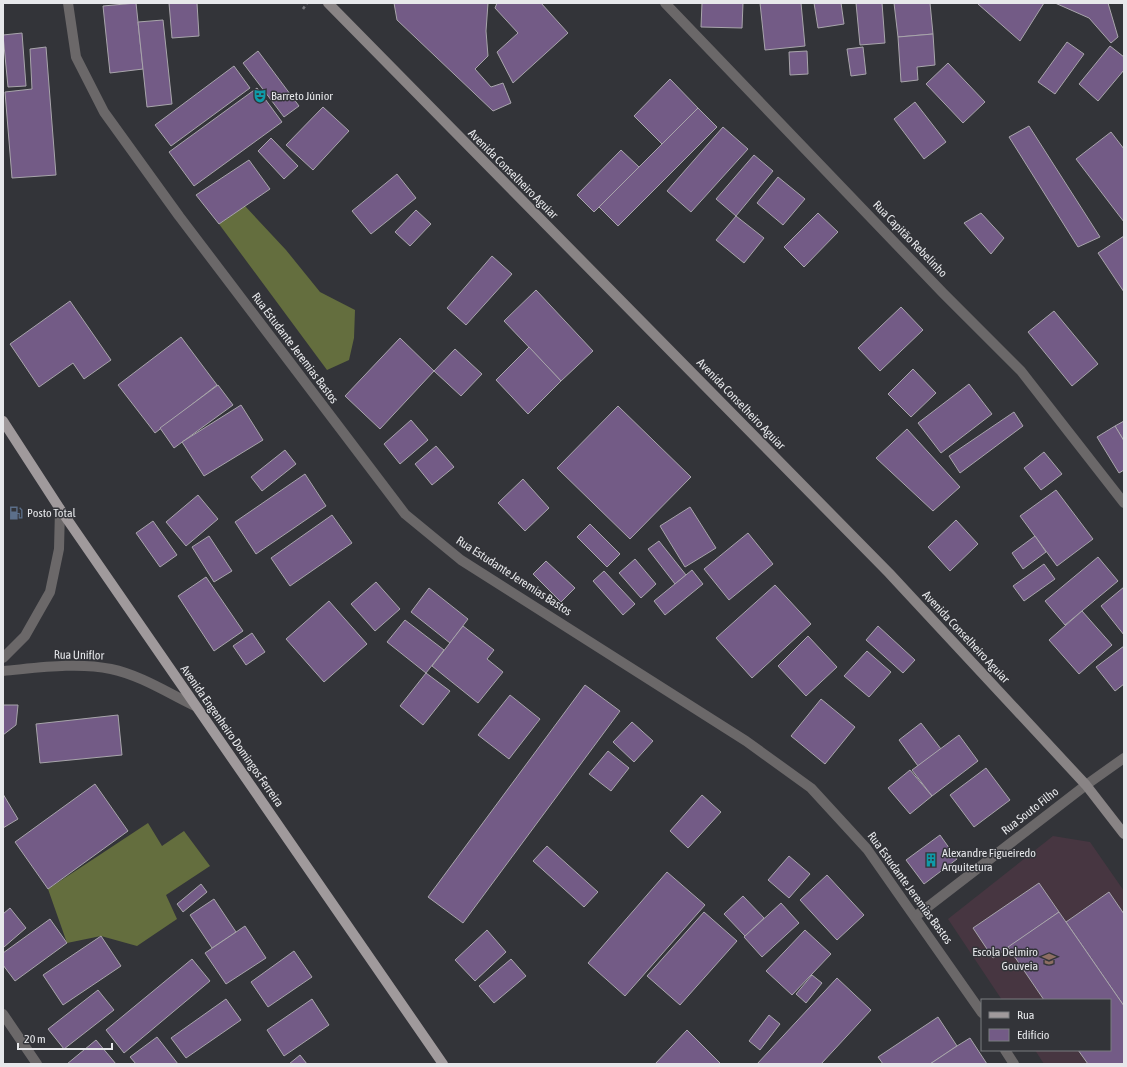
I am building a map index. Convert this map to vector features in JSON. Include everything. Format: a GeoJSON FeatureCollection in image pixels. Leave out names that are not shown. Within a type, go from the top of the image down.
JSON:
{"type":"FeatureCollection","features":[{"type":"Feature","properties":{"kind":"main road","name":"Avenida Conselheiro Aguiar"},"geometry":{"type":"LineString","coordinates":[[328,3],[889,573],[1086,785],[1124,834]]}},
{"type":"Feature","properties":{"kind":"main road","name":"Avenida Engenheiro Domingos Ferreira"},"geometry":{"type":"LineString","coordinates":[[3,421],[60,509],[443,1064]]}},
{"type":"Feature","properties":{"kind":"street","name":"Rua Estudante Jeremias Bastos"},"geometry":{"type":"LineString","coordinates":[[68,3],[76,57],[104,112],[179,216],[405,514],[462,560],[746,741],[811,788],[867,849],[916,916],[981,1012]]}},
{"type":"Feature","properties":{"kind":"street","name":"Rua Capitão Rebelinho"},"geometry":{"type":"LineString","coordinates":[[665,3],[943,293],[1021,371],[1124,503]]}},
{"type":"Feature","properties":{"kind":"street"},"geometry":{"type":"LineString","coordinates":[[3,658],[25,636],[50,592],[59,549],[60,509]]}},
{"type":"Feature","properties":{"kind":"street","name":"Rua Uniflor"},"geometry":{"type":"LineString","coordinates":[[3,671],[60,666],[111,669],[143,681],[195,706]]}},
{"type":"Feature","properties":{"kind":"street","name":"Rua Souto Filho"},"geometry":{"type":"LineString","coordinates":[[916,916],[1086,785],[1124,758]]}},
{"type":"Feature","properties":{"kind":"street"},"geometry":{"type":"LineString","coordinates":[[3,1014],[37,1064]]}},
{"type":"Feature","properties":{"kind":"street"},"geometry":{"type":"LineString","coordinates":[[1006,1051],[1014,1064]]}},
{"type":"Feature","properties":{"kind":"shaded area","name":"Escola Delmiro Gouveia"},"geometry":{"type":"Polygon","coordinates":[[[1053,836],[1090,842],[1124,891],[1124,1064],[1044,1064],[1036,1051],[1111,1051],[1111,999],[1001,999],[948,919],[1053,836]]]}},
{"type":"Feature","properties":{"kind":"green space"},"geometry":{"type":"Polygon","coordinates":[[[245,206],[286,250],[320,292],[355,310],[354,338],[349,360],[327,370],[219,224],[245,206]]]}},
{"type":"Feature","properties":{"kind":"green space"},"geometry":{"type":"Polygon","coordinates":[[[148,823],[162,846],[184,831],[210,866],[166,895],[177,919],[137,946],[101,936],[67,943],[48,889],[148,823]]]}},
{"type":"Feature","properties":{"kind":"building"},"geometry":{"type":"Polygon","coordinates":[[[136,3],[143,69],[110,73],[103,6],[136,3]]]}},
{"type":"Feature","properties":{"kind":"building"},"geometry":{"type":"Polygon","coordinates":[[[169,3],[197,3],[199,36],[172,38],[169,3]]]}},
{"type":"Feature","properties":{"kind":"building"},"geometry":{"type":"Polygon","coordinates":[[[394,3],[488,3],[486,31],[488,56],[475,69],[491,87],[503,83],[511,103],[493,111],[397,20],[394,3]]]}},
{"type":"Feature","properties":{"kind":"building"},"geometry":{"type":"Polygon","coordinates":[[[497,3],[541,3],[568,33],[513,83],[497,52],[518,33],[495,8],[497,3]]]}},
{"type":"Feature","properties":{"kind":"building"},"geometry":{"type":"Polygon","coordinates":[[[702,3],[743,3],[742,28],[701,27],[702,3]]]}},
{"type":"Feature","properties":{"kind":"building"},"geometry":{"type":"Polygon","coordinates":[[[760,3],[801,3],[805,46],[765,50],[760,3]]]}},
{"type":"Feature","properties":{"kind":"building"},"geometry":{"type":"Polygon","coordinates":[[[814,3],[841,3],[844,24],[818,28],[814,3]]]}},
{"type":"Feature","properties":{"kind":"building"},"geometry":{"type":"Polygon","coordinates":[[[856,3],[882,3],[885,43],[860,45],[856,3]]]}},
{"type":"Feature","properties":{"kind":"building"},"geometry":{"type":"Polygon","coordinates":[[[894,3],[930,3],[933,34],[898,37],[894,3]]]}},
{"type":"Feature","properties":{"kind":"building"},"geometry":{"type":"Polygon","coordinates":[[[1044,3],[1020,41],[978,4],[1044,3]]]}},
{"type":"Feature","properties":{"kind":"building"},"geometry":{"type":"Polygon","coordinates":[[[1055,3],[1108,3],[1118,37],[1111,43],[1089,18],[1055,3]]]}},
{"type":"Feature","properties":{"kind":"building"},"geometry":{"type":"Polygon","coordinates":[[[163,20],[172,104],[147,107],[138,22],[163,20]]]}},
{"type":"Feature","properties":{"kind":"building"},"geometry":{"type":"Polygon","coordinates":[[[22,33],[26,86],[8,87],[3,35],[22,33]]]}},
{"type":"Feature","properties":{"kind":"building"},"geometry":{"type":"Polygon","coordinates":[[[933,34],[935,65],[917,67],[918,80],[901,82],[898,37],[933,34]]]}},
{"type":"Feature","properties":{"kind":"building"},"geometry":{"type":"Polygon","coordinates":[[[1067,42],[1084,54],[1055,94],[1038,82],[1067,42]]]}},
{"type":"Feature","properties":{"kind":"building"},"geometry":{"type":"Polygon","coordinates":[[[1110,46],[1124,57],[1124,70],[1098,101],[1079,84],[1110,46]]]}},
{"type":"Feature","properties":{"kind":"building"},"geometry":{"type":"Polygon","coordinates":[[[46,47],[56,175],[12,178],[5,92],[32,89],[30,49],[46,47]]]}},
{"type":"Feature","properties":{"kind":"building"},"geometry":{"type":"Polygon","coordinates":[[[863,47],[866,74],[851,76],[847,49],[863,47]]]}},
{"type":"Feature","properties":{"kind":"building"},"geometry":{"type":"Polygon","coordinates":[[[258,51],[299,106],[284,117],[243,63],[258,51]]]}},
{"type":"Feature","properties":{"kind":"building"},"geometry":{"type":"Polygon","coordinates":[[[807,51],[808,74],[790,75],[789,52],[807,51]]]}},
{"type":"Feature","properties":{"kind":"building"},"geometry":{"type":"Polygon","coordinates":[[[948,63],[985,102],[963,123],[926,84],[948,63]]]}},
{"type":"Feature","properties":{"kind":"building"},"geometry":{"type":"Polygon","coordinates":[[[234,66],[250,88],[171,146],[155,125],[234,66]]]}},
{"type":"Feature","properties":{"kind":"building"},"geometry":{"type":"Polygon","coordinates":[[[670,79],[698,108],[662,144],[634,116],[670,79]]]}},
{"type":"Feature","properties":{"kind":"building"},"geometry":{"type":"Polygon","coordinates":[[[257,88],[282,122],[194,186],[169,152],[257,88]]]}},
{"type":"Feature","properties":{"kind":"building"},"geometry":{"type":"Polygon","coordinates":[[[915,102],[946,142],[924,159],[894,119],[915,102]]]}},
{"type":"Feature","properties":{"kind":"building"},"geometry":{"type":"Polygon","coordinates":[[[323,107],[349,131],[313,170],[286,145],[323,107]]]}},
{"type":"Feature","properties":{"kind":"building"},"geometry":{"type":"Polygon","coordinates":[[[698,108],[717,127],[618,226],[599,207],[698,108]]]}},
{"type":"Feature","properties":{"kind":"building"},"geometry":{"type":"Polygon","coordinates":[[[1029,126],[1100,237],[1078,247],[1009,137],[1029,126]]]}},
{"type":"Feature","properties":{"kind":"building"},"geometry":{"type":"Polygon","coordinates":[[[723,127],[748,149],[691,212],[667,191],[723,127]]]}},
{"type":"Feature","properties":{"kind":"building"},"geometry":{"type":"Polygon","coordinates":[[[1111,132],[1124,149],[1124,222],[1076,159],[1111,132]]]}},
{"type":"Feature","properties":{"kind":"building"},"geometry":{"type":"Polygon","coordinates":[[[271,138],[298,166],[284,179],[258,151],[271,138]]]}},
{"type":"Feature","properties":{"kind":"building"},"geometry":{"type":"Polygon","coordinates":[[[621,150],[639,167],[594,212],[577,195],[621,150]]]}},
{"type":"Feature","properties":{"kind":"building"},"geometry":{"type":"Polygon","coordinates":[[[754,155],[773,171],[736,216],[716,199],[754,155]]]}},
{"type":"Feature","properties":{"kind":"building"},"geometry":{"type":"Polygon","coordinates":[[[249,160],[270,189],[219,224],[196,195],[249,160]]]}},
{"type":"Feature","properties":{"kind":"building"},"geometry":{"type":"Polygon","coordinates":[[[397,174],[416,198],[371,234],[352,211],[397,174]]]}},
{"type":"Feature","properties":{"kind":"building"},"geometry":{"type":"Polygon","coordinates":[[[778,177],[805,199],[783,225],[757,203],[778,177]]]}},
{"type":"Feature","properties":{"kind":"building"},"geometry":{"type":"Polygon","coordinates":[[[416,210],[431,224],[410,246],[395,232],[416,210]]]}},
{"type":"Feature","properties":{"kind":"building"},"geometry":{"type":"Polygon","coordinates":[[[818,213],[838,232],[804,267],[784,247],[818,213]]]}},
{"type":"Feature","properties":{"kind":"building"},"geometry":{"type":"Polygon","coordinates":[[[981,213],[1004,238],[991,254],[964,223],[981,213]]]}},
{"type":"Feature","properties":{"kind":"building"},"geometry":{"type":"Polygon","coordinates":[[[736,216],[764,238],[744,263],[716,240],[736,216]]]}},
{"type":"Feature","properties":{"kind":"building"},"geometry":{"type":"Polygon","coordinates":[[[1124,236],[1124,292],[1098,253],[1124,236]]]}},
{"type":"Feature","properties":{"kind":"building"},"geometry":{"type":"Polygon","coordinates":[[[492,256],[512,274],[466,325],[447,308],[492,256]]]}},
{"type":"Feature","properties":{"kind":"building"},"geometry":{"type":"Polygon","coordinates":[[[536,290],[593,351],[561,381],[504,321],[536,290]]]}},
{"type":"Feature","properties":{"kind":"building"},"geometry":{"type":"Polygon","coordinates":[[[70,301],[111,360],[84,379],[73,363],[39,387],[10,344],[70,301]]]}},
{"type":"Feature","properties":{"kind":"building"},"geometry":{"type":"Polygon","coordinates":[[[901,307],[923,330],[880,371],[858,348],[901,307]]]}},
{"type":"Feature","properties":{"kind":"building"},"geometry":{"type":"Polygon","coordinates":[[[1054,311],[1098,364],[1072,386],[1028,332],[1054,311]]]}},
{"type":"Feature","properties":{"kind":"building"},"geometry":{"type":"Polygon","coordinates":[[[181,337],[217,385],[155,433],[118,385],[181,337]]]}},
{"type":"Feature","properties":{"kind":"building"},"geometry":{"type":"Polygon","coordinates":[[[400,338],[434,371],[380,429],[345,396],[400,338]]]}},
{"type":"Feature","properties":{"kind":"building"},"geometry":{"type":"Polygon","coordinates":[[[529,347],[561,381],[528,414],[496,380],[529,347]]]}},
{"type":"Feature","properties":{"kind":"building"},"geometry":{"type":"Polygon","coordinates":[[[455,349],[482,374],[461,396],[434,371],[455,349]]]}},
{"type":"Feature","properties":{"kind":"building"},"geometry":{"type":"Polygon","coordinates":[[[913,369],[936,393],[911,417],[888,394],[913,369]]]}},
{"type":"Feature","properties":{"kind":"building"},"geometry":{"type":"Polygon","coordinates":[[[969,384],[992,414],[941,453],[918,423],[969,384]]]}},
{"type":"Feature","properties":{"kind":"building"},"geometry":{"type":"Polygon","coordinates":[[[218,385],[233,405],[174,448],[160,428],[218,385]]]}},
{"type":"Feature","properties":{"kind":"building"},"geometry":{"type":"Polygon","coordinates":[[[241,405],[263,440],[204,476],[182,442],[241,405]]]}},
{"type":"Feature","properties":{"kind":"building"},"geometry":{"type":"Polygon","coordinates":[[[618,406],[691,477],[630,539],[557,468],[618,406]]]}},
{"type":"Feature","properties":{"kind":"building"},"geometry":{"type":"Polygon","coordinates":[[[1014,412],[1023,426],[960,473],[949,456],[1014,412]]]}},
{"type":"Feature","properties":{"kind":"building"},"geometry":{"type":"Polygon","coordinates":[[[411,420],[428,440],[400,464],[384,444],[411,420]]]}},
{"type":"Feature","properties":{"kind":"building"},"geometry":{"type":"Polygon","coordinates":[[[1124,421],[1124,441],[1115,426],[1124,421]]]}},
{"type":"Feature","properties":{"kind":"building"},"geometry":{"type":"Polygon","coordinates":[[[1115,426],[1124,441],[1124,470],[1119,473],[1097,437],[1115,426]]]}},
{"type":"Feature","properties":{"kind":"building"},"geometry":{"type":"Polygon","coordinates":[[[907,429],[960,487],[933,511],[876,458],[907,429]]]}},
{"type":"Feature","properties":{"kind":"building"},"geometry":{"type":"Polygon","coordinates":[[[436,446],[454,467],[432,485],[415,464],[436,446]]]}},
{"type":"Feature","properties":{"kind":"building"},"geometry":{"type":"Polygon","coordinates":[[[285,450],[296,464],[262,491],[251,477],[285,450]]]}},
{"type":"Feature","properties":{"kind":"building"},"geometry":{"type":"Polygon","coordinates":[[[1044,452],[1062,474],[1041,490],[1024,468],[1044,452]]]}},
{"type":"Feature","properties":{"kind":"building"},"geometry":{"type":"Polygon","coordinates":[[[305,474],[326,506],[256,554],[235,522],[305,474]]]}},
{"type":"Feature","properties":{"kind":"building"},"geometry":{"type":"Polygon","coordinates":[[[523,479],[549,508],[525,531],[498,503],[523,479]]]}},
{"type":"Feature","properties":{"kind":"building"},"geometry":{"type":"Polygon","coordinates":[[[1056,490],[1093,539],[1057,566],[1020,516],[1056,490]]]}},
{"type":"Feature","properties":{"kind":"building"},"geometry":{"type":"Polygon","coordinates":[[[198,495],[218,519],[186,546],[166,522],[198,495]]]}},
{"type":"Feature","properties":{"kind":"building"},"geometry":{"type":"Polygon","coordinates":[[[690,507],[716,548],[685,567],[660,526],[690,507]]]}},
{"type":"Feature","properties":{"kind":"building"},"geometry":{"type":"Polygon","coordinates":[[[332,515],[352,543],[290,586],[271,558],[332,515]]]}},
{"type":"Feature","properties":{"kind":"building"},"geometry":{"type":"Polygon","coordinates":[[[956,520],[978,544],[950,571],[928,547],[956,520]]]}},
{"type":"Feature","properties":{"kind":"building"},"geometry":{"type":"Polygon","coordinates":[[[153,521],[177,555],[160,567],[136,533],[153,521]]]}},
{"type":"Feature","properties":{"kind":"building"},"geometry":{"type":"Polygon","coordinates":[[[590,524],[620,554],[607,567],[577,537],[590,524]]]}},
{"type":"Feature","properties":{"kind":"building"},"geometry":{"type":"Polygon","coordinates":[[[748,533],[773,564],[729,600],[704,569],[748,533]]]}},
{"type":"Feature","properties":{"kind":"building"},"geometry":{"type":"Polygon","coordinates":[[[209,536],[232,571],[214,582],[192,547],[209,536]]]}},
{"type":"Feature","properties":{"kind":"building"},"geometry":{"type":"Polygon","coordinates":[[[1035,536],[1046,552],[1023,569],[1012,553],[1035,536]]]}},
{"type":"Feature","properties":{"kind":"building"},"geometry":{"type":"Polygon","coordinates":[[[659,541],[686,575],[675,584],[648,549],[659,541]]]}},
{"type":"Feature","properties":{"kind":"building"},"geometry":{"type":"Polygon","coordinates":[[[1098,557],[1118,581],[1065,625],[1045,601],[1098,557]]]}},
{"type":"Feature","properties":{"kind":"building"},"geometry":{"type":"Polygon","coordinates":[[[635,559],[656,584],[641,598],[619,573],[635,559]]]}},
{"type":"Feature","properties":{"kind":"building"},"geometry":{"type":"Polygon","coordinates":[[[546,561],[575,588],[561,602],[533,574],[546,561]]]}},
{"type":"Feature","properties":{"kind":"building"},"geometry":{"type":"Polygon","coordinates":[[[1044,564],[1055,579],[1024,601],[1013,586],[1044,564]]]}},
{"type":"Feature","properties":{"kind":"building"},"geometry":{"type":"Polygon","coordinates":[[[692,570],[703,584],[665,615],[654,601],[692,570]]]}},
{"type":"Feature","properties":{"kind":"building"},"geometry":{"type":"Polygon","coordinates":[[[604,571],[635,604],[623,615],[593,581],[604,571]]]}},
{"type":"Feature","properties":{"kind":"building"},"geometry":{"type":"Polygon","coordinates":[[[206,577],[243,631],[214,651],[178,596],[206,577]]]}},
{"type":"Feature","properties":{"kind":"building"},"geometry":{"type":"Polygon","coordinates":[[[376,582],[400,609],[375,631],[351,604],[376,582]]]}},
{"type":"Feature","properties":{"kind":"building"},"geometry":{"type":"Polygon","coordinates":[[[775,585],[811,624],[752,678],[716,638],[775,585]]]}},
{"type":"Feature","properties":{"kind":"building"},"geometry":{"type":"Polygon","coordinates":[[[1124,587],[1124,635],[1101,606],[1124,587]]]}},
{"type":"Feature","properties":{"kind":"building"},"geometry":{"type":"Polygon","coordinates":[[[429,588],[468,619],[450,643],[411,612],[429,588]]]}},
{"type":"Feature","properties":{"kind":"building"},"geometry":{"type":"Polygon","coordinates":[[[329,601],[367,644],[324,682],[286,639],[329,601]]]}},
{"type":"Feature","properties":{"kind":"building"},"geometry":{"type":"Polygon","coordinates":[[[1082,611],[1112,645],[1079,674],[1049,640],[1082,611]]]}},
{"type":"Feature","properties":{"kind":"building"},"geometry":{"type":"Polygon","coordinates":[[[405,620],[444,650],[426,673],[387,642],[405,620]]]}},
{"type":"Feature","properties":{"kind":"building"},"geometry":{"type":"Polygon","coordinates":[[[463,626],[494,650],[487,659],[503,672],[478,703],[432,666],[463,626]]]}},
{"type":"Feature","properties":{"kind":"building"},"geometry":{"type":"Polygon","coordinates":[[[878,626],[915,660],[903,673],[866,640],[878,626]]]}},
{"type":"Feature","properties":{"kind":"building"},"geometry":{"type":"Polygon","coordinates":[[[252,633],[265,652],[246,665],[233,646],[252,633]]]}},
{"type":"Feature","properties":{"kind":"building"},"geometry":{"type":"Polygon","coordinates":[[[808,636],[837,667],[806,696],[778,666],[808,636]]]}},
{"type":"Feature","properties":{"kind":"building"},"geometry":{"type":"Polygon","coordinates":[[[1124,646],[1124,684],[1115,691],[1096,667],[1124,646]]]}},
{"type":"Feature","properties":{"kind":"building"},"geometry":{"type":"Polygon","coordinates":[[[867,651],[891,672],[869,697],[844,676],[867,651]]]}},
{"type":"Feature","properties":{"kind":"building"},"geometry":{"type":"Polygon","coordinates":[[[426,673],[450,691],[423,725],[400,706],[426,673]]]}},
{"type":"Feature","properties":{"kind":"building"},"geometry":{"type":"Polygon","coordinates":[[[585,685],[620,711],[463,923],[428,897],[585,685]]]}},
{"type":"Feature","properties":{"kind":"building"},"geometry":{"type":"Polygon","coordinates":[[[510,695],[540,719],[509,759],[478,735],[510,695]]]}},
{"type":"Feature","properties":{"kind":"building"},"geometry":{"type":"Polygon","coordinates":[[[821,699],[855,727],[825,764],[791,736],[821,699]]]}},
{"type":"Feature","properties":{"kind":"building"},"geometry":{"type":"Polygon","coordinates":[[[3,705],[18,705],[16,725],[3,735],[3,705]]]}},
{"type":"Feature","properties":{"kind":"building"},"geometry":{"type":"Polygon","coordinates":[[[118,715],[122,755],[40,763],[36,724],[118,715]]]}},
{"type":"Feature","properties":{"kind":"building"},"geometry":{"type":"Polygon","coordinates":[[[632,722],[653,741],[634,762],[613,742],[632,722]]]}},
{"type":"Feature","properties":{"kind":"building"},"geometry":{"type":"Polygon","coordinates":[[[921,723],[941,749],[918,766],[899,740],[921,723]]]}},
{"type":"Feature","properties":{"kind":"building"},"geometry":{"type":"Polygon","coordinates":[[[959,735],[978,761],[932,796],[912,770],[959,735]]]}},
{"type":"Feature","properties":{"kind":"building"},"geometry":{"type":"Polygon","coordinates":[[[608,751],[629,768],[611,791],[589,774],[608,751]]]}},
{"type":"Feature","properties":{"kind":"building"},"geometry":{"type":"Polygon","coordinates":[[[986,768],[1010,800],[974,827],[950,795],[986,768]]]}},
{"type":"Feature","properties":{"kind":"building"},"geometry":{"type":"Polygon","coordinates":[[[910,770],[932,796],[910,814],[888,788],[910,770]]]}},
{"type":"Feature","properties":{"kind":"building"},"geometry":{"type":"Polygon","coordinates":[[[95,784],[128,831],[48,889],[15,842],[95,784]]]}},
{"type":"Feature","properties":{"kind":"building"},"geometry":{"type":"Polygon","coordinates":[[[3,794],[18,819],[3,828],[3,794]]]}},
{"type":"Feature","properties":{"kind":"building"},"geometry":{"type":"Polygon","coordinates":[[[702,795],[721,812],[688,848],[670,831],[702,795]]]}},
{"type":"Feature","properties":{"kind":"building","name":"Alexandre Figueiredo Arquitetura"},"geometry":{"type":"Polygon","coordinates":[[[940,835],[957,859],[924,884],[906,860],[940,835]]]}},
{"type":"Feature","properties":{"kind":"building"},"geometry":{"type":"Polygon","coordinates":[[[547,846],[598,892],[584,907],[533,861],[547,846]]]}},
{"type":"Feature","properties":{"kind":"building"},"geometry":{"type":"Polygon","coordinates":[[[789,856],[810,874],[789,898],[768,880],[789,856]]]}},
{"type":"Feature","properties":{"kind":"building"},"geometry":{"type":"Polygon","coordinates":[[[667,872],[705,905],[625,996],[588,963],[667,872]]]}},
{"type":"Feature","properties":{"kind":"building"},"geometry":{"type":"Polygon","coordinates":[[[827,875],[864,915],[837,940],[800,900],[827,875]]]}},
{"type":"Feature","properties":{"kind":"building"},"geometry":{"type":"Polygon","coordinates":[[[1039,883],[1059,912],[993,958],[973,928],[1039,883]]]}},
{"type":"Feature","properties":{"kind":"building"},"geometry":{"type":"Polygon","coordinates":[[[201,884],[207,892],[183,912],[177,904],[201,884]]]}},
{"type":"Feature","properties":{"kind":"building"},"geometry":{"type":"Polygon","coordinates":[[[1109,892],[1124,914],[1124,1006],[1066,922],[1109,892]]]}},
{"type":"Feature","properties":{"kind":"building"},"geometry":{"type":"Polygon","coordinates":[[[743,896],[764,918],[745,936],[724,914],[743,896]]]}},
{"type":"Feature","properties":{"kind":"building"},"geometry":{"type":"Polygon","coordinates":[[[214,899],[236,932],[212,948],[190,915],[214,899]]]}},
{"type":"Feature","properties":{"kind":"building"},"geometry":{"type":"Polygon","coordinates":[[[781,903],[799,923],[762,957],[744,937],[781,903]]]}},
{"type":"Feature","properties":{"kind":"building"},"geometry":{"type":"Polygon","coordinates":[[[10,908],[26,928],[4,947],[3,914],[10,908]]]}},
{"type":"Feature","properties":{"kind":"building"},"geometry":{"type":"Polygon","coordinates":[[[704,912],[737,941],[680,1005],[647,976],[704,912]]]}},
{"type":"Feature","properties":{"kind":"building"},"geometry":{"type":"Polygon","coordinates":[[[1059,912],[1124,1006],[1124,1064],[1088,1064],[1079,1051],[1111,1051],[1111,999],[1043,999],[1008,947],[1059,912]]]}},
{"type":"Feature","properties":{"kind":"building"},"geometry":{"type":"Polygon","coordinates":[[[50,919],[67,943],[15,981],[3,965],[3,953],[50,919]]]}},
{"type":"Feature","properties":{"kind":"building"},"geometry":{"type":"Polygon","coordinates":[[[245,926],[266,958],[226,984],[205,953],[245,926]]]}},
{"type":"Feature","properties":{"kind":"building"},"geometry":{"type":"Polygon","coordinates":[[[487,930],[506,952],[475,981],[455,960],[487,930]]]}},
{"type":"Feature","properties":{"kind":"building"},"geometry":{"type":"Polygon","coordinates":[[[805,930],[831,954],[792,995],[766,971],[805,930]]]}},
{"type":"Feature","properties":{"kind":"building"},"geometry":{"type":"Polygon","coordinates":[[[101,936],[121,966],[63,1005],[43,975],[101,936]]]}},
{"type":"Feature","properties":{"kind":"building"},"geometry":{"type":"Polygon","coordinates":[[[294,951],[312,977],[268,1007],[251,982],[294,951]]]}},
{"type":"Feature","properties":{"kind":"building"},"geometry":{"type":"Polygon","coordinates":[[[192,959],[210,981],[124,1053],[106,1030],[192,959]]]}},
{"type":"Feature","properties":{"kind":"building"},"geometry":{"type":"Polygon","coordinates":[[[511,959],[526,976],[494,1003],[479,986],[511,959]]]}},
{"type":"Feature","properties":{"kind":"building"},"geometry":{"type":"Polygon","coordinates":[[[812,975],[822,983],[806,1003],[796,994],[812,975]]]}},
{"type":"Feature","properties":{"kind":"building"},"geometry":{"type":"Polygon","coordinates":[[[837,978],[871,1010],[821,1064],[757,1064],[837,978]]]}},
{"type":"Feature","properties":{"kind":"building"},"geometry":{"type":"Polygon","coordinates":[[[98,990],[114,1010],[64,1049],[48,1029],[98,990]]]}},
{"type":"Feature","properties":{"kind":"building"},"geometry":{"type":"Polygon","coordinates":[[[226,999],[241,1020],[186,1058],[171,1038],[226,999]]]}},
{"type":"Feature","properties":{"kind":"building"},"geometry":{"type":"Polygon","coordinates":[[[312,999],[329,1025],[284,1056],[267,1030],[312,999]]]}},
{"type":"Feature","properties":{"kind":"building"},"geometry":{"type":"Polygon","coordinates":[[[769,1015],[780,1024],[760,1050],[749,1041],[769,1015]]]}},
{"type":"Feature","properties":{"kind":"building"},"geometry":{"type":"Polygon","coordinates":[[[938,1017],[957,1046],[930,1064],[883,1064],[878,1057],[938,1017]]]}},
{"type":"Feature","properties":{"kind":"building"},"geometry":{"type":"Polygon","coordinates":[[[687,1030],[720,1063],[655,1064],[687,1030]]]}},
{"type":"Feature","properties":{"kind":"building"},"geometry":{"type":"Polygon","coordinates":[[[157,1037],[178,1064],[136,1064],[130,1057],[157,1037]]]}},
{"type":"Feature","properties":{"kind":"building"},"geometry":{"type":"Polygon","coordinates":[[[970,1038],[987,1064],[930,1064],[957,1046],[970,1038]]]}},
{"type":"Feature","properties":{"kind":"building"},"geometry":{"type":"Polygon","coordinates":[[[96,1040],[116,1064],[67,1064],[96,1040]]]}},
{"type":"Feature","properties":{"kind":"building"},"geometry":{"type":"Polygon","coordinates":[[[300,1055],[307,1064],[289,1064],[300,1055]]]}},
{"type":"Feature","properties":{"kind":"place","name":"Barreto Júnior"},"geometry":{"type":"Point","coordinates":[260,96]}},
{"type":"Feature","properties":{"kind":"place","name":"Posto Total"},"geometry":{"type":"Point","coordinates":[16,513]}},
{"type":"Feature","properties":{"kind":"place","name":"Alexandre Figueiredo Arquitetura"},"geometry":{"type":"Point","coordinates":[931,860]}},
{"type":"Feature","properties":{"kind":"place","name":"Escola Delmiro Gouveia"},"geometry":{"type":"Point","coordinates":[1049,959]}}]}
